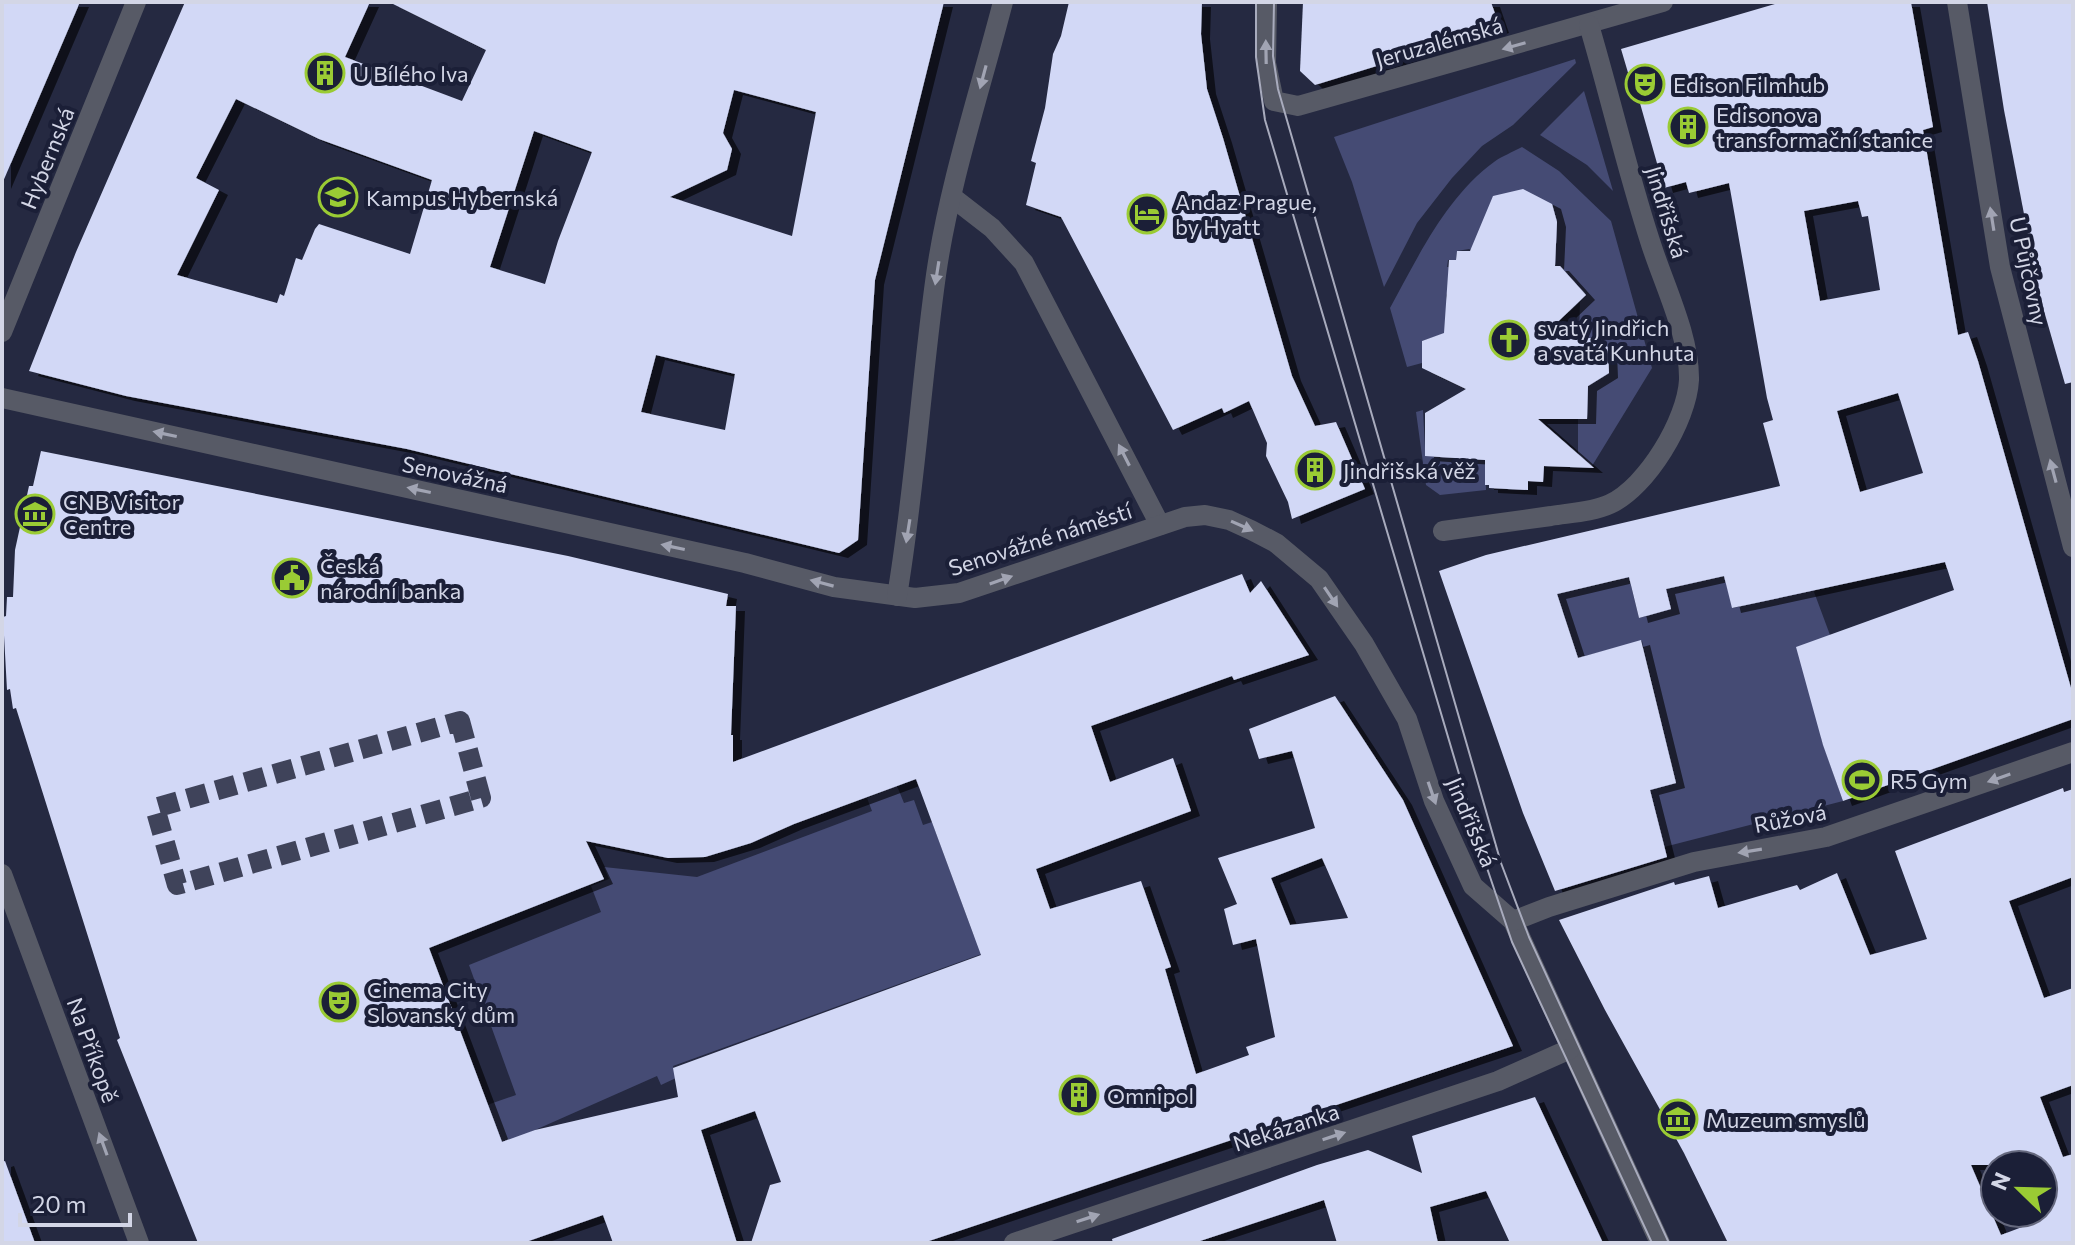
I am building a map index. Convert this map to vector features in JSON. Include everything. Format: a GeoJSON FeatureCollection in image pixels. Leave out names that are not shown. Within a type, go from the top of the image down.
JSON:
{"type":"FeatureCollection","features":[{"type":"Feature","properties":{"kind":"street","name":"Hybernská"},"geometry":{"type":"LineString","coordinates":[[2,332],[136,2]]}},
{"type":"Feature","properties":{"kind":"street"},"geometry":{"type":"LineString","coordinates":[[897,596],[909,522],[936,272],[952,197],[1003,2]]}},
{"type":"Feature","properties":{"kind":"street","name":"Jeruzalémská"},"geometry":{"type":"LineString","coordinates":[[1267,2],[1266,63],[1274,101],[1298,106],[1663,2]]}},
{"type":"Feature","properties":{"kind":"street","name":"U Půjčovny"},"geometry":{"type":"LineString","coordinates":[[1957,2],[2000,267],[2073,547]]}},
{"type":"Feature","properties":{"kind":"street","name":"Jindřišská"},"geometry":{"type":"LineString","coordinates":[[1443,531],[1609,505],[1638,483],[1649,470],[1675,426],[1687,393],[1688,366],[1683,338],[1649,238],[1589,25]]}},
{"type":"Feature","properties":{"kind":"street","name":"Senovážné náměstí"},"geometry":{"type":"LineString","coordinates":[[897,596],[915,598],[959,593],[1160,525],[1024,263],[992,228],[952,197]]}},
{"type":"Feature","properties":{"kind":"street","name":"Senovážná"},"geometry":{"type":"LineString","coordinates":[[2,398],[745,563],[834,587],[897,596]]}},
{"type":"Feature","properties":{"kind":"street","name":"Jindřišská"},"geometry":{"type":"LineString","coordinates":[[1160,525],[1205,515],[1229,520],[1276,543],[1319,579],[1364,644],[1407,719],[1434,801],[1473,886],[1513,921],[1660,1243]]}},
{"type":"Feature","properties":{"kind":"street","name":"Růžová"},"geometry":{"type":"LineString","coordinates":[[1513,921],[1694,862],[1826,837],[2073,752]]}},
{"type":"Feature","properties":{"kind":"street","name":"Na Příkopě"},"geometry":{"type":"LineString","coordinates":[[2,874],[139,1243]]}},
{"type":"Feature","properties":{"kind":"street","name":"Nekázanka"},"geometry":{"type":"LineString","coordinates":[[1014,1243],[1498,1081],[1570,1049]]}},
{"type":"Feature","properties":{"kind":"shaded area"},"geometry":{"type":"Polygon","coordinates":[[[1575,59],[1576,63],[1513,125],[1482,146],[1452,178],[1417,223],[1384,287],[1352,182],[1334,137],[1575,59]]]}},
{"type":"Feature","properties":{"kind":"shaded area"},"geometry":{"type":"Polygon","coordinates":[[[1584,91],[1613,191],[1587,165],[1540,135],[1584,91]]]}},
{"type":"Feature","properties":{"kind":"shaded area"},"geometry":{"type":"Polygon","coordinates":[[[1522,147],[1559,171],[1611,221],[1652,368],[1592,466],[1578,455],[1578,384],[1609,373],[1608,347],[1589,337],[1579,337],[1580,302],[1586,295],[1581,290],[1469,249],[1457,251],[1456,260],[1448,260],[1447,267],[1456,267],[1446,296],[1454,335],[1443,334],[1422,341],[1422,363],[1407,367],[1390,308],[1434,229],[1461,192],[1494,162],[1522,147]]]}},
{"type":"Feature","properties":{"kind":"shaded area"},"geometry":{"type":"Polygon","coordinates":[[[1423,410],[1425,448],[1459,458],[1485,457],[1486,490],[1440,495],[1426,485],[1416,412],[1423,410]]]}},
{"type":"Feature","properties":{"kind":"shaded area"},"geometry":{"type":"Polygon","coordinates":[[[1771,556],[1804,565],[1830,635],[1821,738],[1843,801],[1664,847],[1650,790],[1676,783],[1642,641],[1578,658],[1563,610],[1510,626],[1504,606],[1619,580],[1624,557],[1639,618],[1671,609],[1666,589],[1724,576],[1733,608],[1781,597],[1771,556]]]}},
{"type":"Feature","properties":{"kind":"shaded area"},"geometry":{"type":"Polygon","coordinates":[[[897,786],[904,803],[914,800],[923,825],[932,822],[974,936],[987,952],[673,1066],[676,1078],[661,1085],[657,1076],[501,1145],[487,1105],[516,1095],[469,965],[601,912],[591,886],[609,879],[604,867],[697,877],[872,811],[867,798],[897,786]]]}},
{"type":"Feature","properties":{"kind":"building"},"geometry":{"type":"Polygon","coordinates":[[[2,2],[80,2],[2,184],[2,2]]]}},
{"type":"Feature","properties":{"kind":"building"},"geometry":{"type":"Polygon","coordinates":[[[185,2],[370,2],[345,57],[462,101],[486,50],[389,2],[944,2],[875,280],[858,540],[839,553],[407,449],[126,396],[29,371],[76,252],[185,2]],[[734,90],[723,133],[732,149],[727,170],[670,197],[792,236],[816,112],[734,90]],[[236,99],[196,178],[219,190],[177,275],[277,303],[280,294],[284,296],[296,258],[302,260],[319,224],[410,254],[432,180],[319,139],[236,99]],[[534,131],[490,267],[545,284],[592,152],[534,131]],[[656,355],[641,412],[725,430],[735,374],[656,355]]]}},
{"type":"Feature","properties":{"kind":"building","name":"Andaz Prague, by Hyatt"},"geometry":{"type":"Polygon","coordinates":[[[1069,2],[1202,2],[1201,34],[1207,89],[1292,376],[1315,426],[1336,422],[1365,489],[1292,519],[1288,502],[1266,456],[1267,443],[1249,401],[1224,413],[1222,408],[1173,430],[1061,217],[1026,205],[1036,163],[1031,161],[1045,108],[1053,54],[1069,2]]]}},
{"type":"Feature","properties":{"kind":"building"},"geometry":{"type":"Polygon","coordinates":[[[1303,2],[1491,2],[1500,28],[1315,85],[1300,71],[1303,2]]]}},
{"type":"Feature","properties":{"kind":"building"},"geometry":{"type":"Polygon","coordinates":[[[1782,2],[1911,2],[1933,127],[1923,130],[1958,335],[1968,332],[1978,361],[2073,695],[2073,719],[1843,801],[1823,745],[1796,647],[1954,590],[1945,562],[1732,608],[1724,576],[1666,589],[1671,609],[1639,618],[1629,577],[1557,594],[1578,658],[1641,640],[1676,783],[1650,790],[1667,857],[1555,891],[1523,813],[1439,571],[1486,555],[1780,486],[1763,423],[1773,420],[1729,183],[1689,193],[1686,182],[1664,188],[1632,75],[1629,76],[1621,49],[1782,2]],[[1858,201],[1804,211],[1820,301],[1880,290],[1868,216],[1862,217],[1858,201]],[[1898,393],[1837,411],[1860,492],[1923,473],[1898,393]]]}},
{"type":"Feature","properties":{"kind":"building"},"geometry":{"type":"Polygon","coordinates":[[[1987,2],[2073,2],[2073,382],[2065,384],[2040,297],[1987,2]]]}},
{"type":"Feature","properties":{"kind":"building","name":"svatý Jindřich a svatá Kunhuta"},"geometry":{"type":"Polygon","coordinates":[[[1523,189],[1552,204],[1557,222],[1555,266],[1560,266],[1586,295],[1544,335],[1592,338],[1608,347],[1609,373],[1588,386],[1587,419],[1538,419],[1594,468],[1544,466],[1543,482],[1528,481],[1528,490],[1489,488],[1485,485],[1485,460],[1425,456],[1425,413],[1466,389],[1422,368],[1422,341],[1444,333],[1449,260],[1456,260],[1457,251],[1470,251],[1493,196],[1523,189]]]}},
{"type":"Feature","properties":{"kind":"building"},"geometry":{"type":"Polygon","coordinates":[[[41,451],[568,556],[728,594],[726,606],[736,606],[731,735],[733,762],[1242,574],[1250,593],[1261,581],[1309,655],[1234,680],[1232,676],[1091,726],[1110,782],[1173,758],[1191,811],[1036,869],[1050,909],[1141,881],[1171,967],[1165,969],[1196,1074],[1249,1055],[1246,1047],[1275,1037],[1256,939],[1233,945],[1224,909],[1237,904],[1218,858],[1315,828],[1292,751],[1259,759],[1249,729],[1335,696],[1403,800],[1513,1046],[923,1243],[751,1243],[770,1185],[781,1182],[755,1111],[701,1130],[737,1243],[613,1243],[603,1215],[523,1243],[198,1243],[117,1040],[120,1038],[16,708],[13,709],[10,689],[7,690],[3,617],[6,616],[7,597],[13,597],[15,550],[29,486],[33,486],[41,451]],[[916,779],[751,843],[705,857],[668,858],[586,841],[604,879],[429,948],[502,1142],[535,1130],[678,1097],[673,1068],[981,955],[916,779]],[[1322,858],[1271,878],[1290,925],[1348,918],[1322,858]]]}},
{"type":"Feature","properties":{"kind":"building"},"geometry":{"type":"Polygon","coordinates":[[[2063,788],[2064,792],[2073,789],[2073,877],[2009,901],[2044,998],[2073,988],[2073,1085],[2040,1097],[2063,1157],[2073,1154],[2073,1243],[1728,1243],[1684,1153],[1559,920],[1674,882],[1675,885],[1709,876],[1718,908],[1797,885],[1800,890],[1837,873],[1870,955],[1927,939],[1895,851],[2063,788]]]}},
{"type":"Feature","properties":{"kind":"building"},"geometry":{"type":"Polygon","coordinates":[[[1535,1097],[1603,1243],[1510,1243],[1486,1191],[1430,1207],[1438,1243],[1337,1243],[1324,1200],[1194,1243],[1113,1243],[1112,1239],[1317,1165],[1368,1150],[1422,1173],[1412,1136],[1535,1097]]]}},
{"type":"Feature","properties":{"kind":"building"},"geometry":{"type":"Polygon","coordinates":[[[5,1161],[35,1243],[2,1243],[2,1162],[5,1161]]]}},
{"type":"Feature","properties":{"kind":"tunnel"},"geometry":{"type":"LineString","coordinates":[[460,721],[481,798],[177,885],[155,808],[460,721]]}},
{"type":"Feature","properties":{"kind":"tram line"},"geometry":{"type":"LineString","coordinates":[[1256,2],[1256,57],[1265,120],[1486,865],[1512,942],[1652,1243]]}},
{"type":"Feature","properties":{"kind":"tram line"},"geometry":{"type":"LineString","coordinates":[[1274,2],[1273,56],[1278,89],[1501,863],[1529,937],[1669,1243]]}},
{"type":"Feature","properties":{"kind":"place","name":"U Bílého lva"},"geometry":{"type":"Point","coordinates":[325,73]}},
{"type":"Feature","properties":{"kind":"place","name":"Edison Filmhub"},"geometry":{"type":"Point","coordinates":[1645,84]}},
{"type":"Feature","properties":{"kind":"place","name":"Edisonova transformační stanice"},"geometry":{"type":"Point","coordinates":[1688,127]}},
{"type":"Feature","properties":{"kind":"place","name":"Kampus Hybernská"},"geometry":{"type":"Point","coordinates":[338,197]}},
{"type":"Feature","properties":{"kind":"place","name":"Andaz Prague, by Hyatt"},"geometry":{"type":"Point","coordinates":[1147,214]}},
{"type":"Feature","properties":{"kind":"place","name":"svatý Jindřich a svatá Kunhuta"},"geometry":{"type":"Point","coordinates":[1509,340]}},
{"type":"Feature","properties":{"kind":"place","name":"Jindřišská věž"},"geometry":{"type":"Point","coordinates":[1315,470]}},
{"type":"Feature","properties":{"kind":"place","name":"CNB Visitor Centre"},"geometry":{"type":"Point","coordinates":[35,514]}},
{"type":"Feature","properties":{"kind":"place","name":"Česká národní banka"},"geometry":{"type":"Point","coordinates":[292,578]}},
{"type":"Feature","properties":{"kind":"place","name":"R5 Gym"},"geometry":{"type":"Point","coordinates":[1862,780]}},
{"type":"Feature","properties":{"kind":"place","name":"Cinema City Slovanský dům"},"geometry":{"type":"Point","coordinates":[339,1002]}},
{"type":"Feature","properties":{"kind":"place","name":"Omnipol"},"geometry":{"type":"Point","coordinates":[1079,1095]}},
{"type":"Feature","properties":{"kind":"place","name":"Muzeum smyslů"},"geometry":{"type":"Point","coordinates":[1678,1119]}}]}
